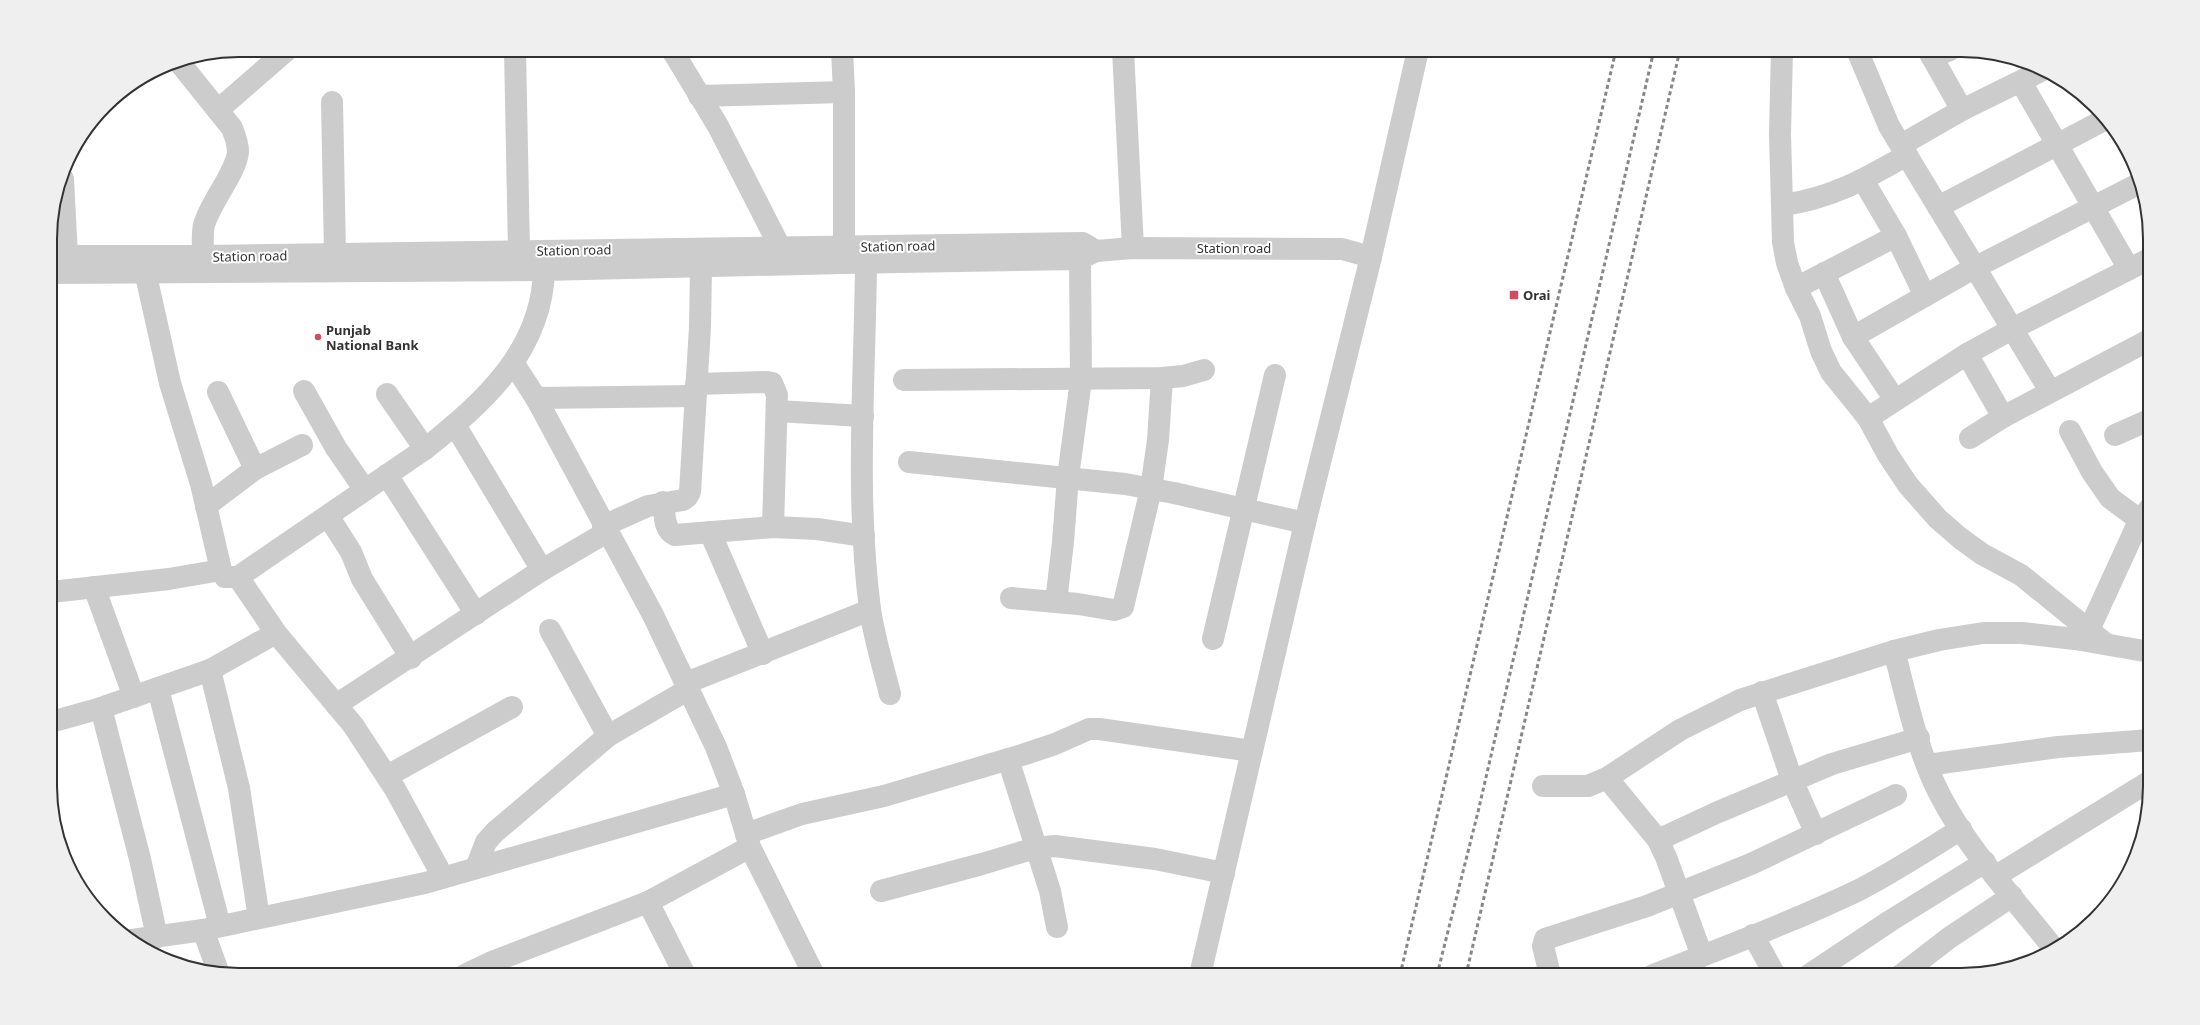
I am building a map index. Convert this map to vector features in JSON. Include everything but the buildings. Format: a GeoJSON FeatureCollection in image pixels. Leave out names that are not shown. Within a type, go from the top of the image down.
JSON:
{"type":"FeatureCollection","features":[{"type":"Feature","properties":{"kind":"street"},"geometry":{"type":"LineString","coordinates":[[218,110],[279,57]]}},
{"type":"Feature","properties":{"kind":"street"},"geometry":{"type":"LineString","coordinates":[[515,57],[519,252]]}},
{"type":"Feature","properties":{"kind":"street"},"geometry":{"type":"LineString","coordinates":[[676,57],[718,126],[784,255]]}},
{"type":"Feature","properties":{"kind":"street"},"geometry":{"type":"LineString","coordinates":[[842,57],[844,92],[844,246]]}},
{"type":"Feature","properties":{"kind":"street"},"geometry":{"type":"LineString","coordinates":[[1123,57],[1133,248]]}},
{"type":"Feature","properties":{"kind":"street"},"geometry":{"type":"LineString","coordinates":[[1202,968],[1305,523],[1371,256],[1416,57]]}},
{"type":"Feature","properties":{"kind":"street"},"geometry":{"type":"LineString","coordinates":[[1782,57],[1780,134],[1783,242],[1787,263],[1796,288],[1810,316],[1821,351],[1831,372],[1868,418],[1888,455],[1908,484],[1938,519],[1982,554],[2021,575],[2106,644]]}},
{"type":"Feature","properties":{"kind":"street"},"geometry":{"type":"LineString","coordinates":[[1859,57],[1874,96],[1889,126],[2050,391]]}},
{"type":"Feature","properties":{"kind":"street"},"geometry":{"type":"LineString","coordinates":[[1939,57],[1962,110]]}},
{"type":"Feature","properties":{"kind":"street"},"geometry":{"type":"LineString","coordinates":[[183,66],[232,128],[237,141],[238,153],[232,169],[208,214],[204,227],[204,264]]}},
{"type":"Feature","properties":{"kind":"street"},"geometry":{"type":"LineString","coordinates":[[1783,205],[1819,198],[1863,180],[1962,110],[2036,74]]}},
{"type":"Feature","properties":{"kind":"street"},"geometry":{"type":"LineString","coordinates":[[2021,82],[2129,269]]}},
{"type":"Feature","properties":{"kind":"street"},"geometry":{"type":"LineString","coordinates":[[699,96],[844,92]]}},
{"type":"Feature","properties":{"kind":"street"},"geometry":{"type":"LineString","coordinates":[[332,102],[335,254]]}},
{"type":"Feature","properties":{"kind":"street"},"geometry":{"type":"LineString","coordinates":[[1938,207],[2100,122]]}},
{"type":"Feature","properties":{"kind":"street"},"geometry":{"type":"LineString","coordinates":[[1863,180],[1896,236],[1925,296]]}},
{"type":"Feature","properties":{"kind":"street"},"geometry":{"type":"LineString","coordinates":[[1852,337],[1974,268],[2135,186]]}},
{"type":"Feature","properties":{"kind":"street"},"geometry":{"type":"LineString","coordinates":[[59,256],[62,198]]}},
{"type":"Feature","properties":{"kind":"street"},"geometry":{"type":"LineString","coordinates":[[1796,288],[1896,236]]}},
{"type":"Feature","properties":{"kind":"street","name":"Station road"},"geometry":{"type":"LineString","coordinates":[[59,256],[204,264],[544,270],[701,268],[844,246],[1083,243],[1088,255]]}},
{"type":"Feature","properties":{"kind":"street","name":"Station road"},"geometry":{"type":"LineString","coordinates":[[57,273],[145,271],[204,264],[335,254],[519,252],[784,255],[866,263],[1088,255],[1133,248],[1342,249],[1371,256]]}},
{"type":"Feature","properties":{"kind":"street"},"geometry":{"type":"LineString","coordinates":[[1056,602],[1064,542],[1068,477],[1081,380],[1088,255]]}},
{"type":"Feature","properties":{"kind":"street"},"geometry":{"type":"LineString","coordinates":[[1868,418],[1968,354],[2012,329],[2143,262]]}},
{"type":"Feature","properties":{"kind":"street"},"geometry":{"type":"LineString","coordinates":[[866,263],[862,499],[864,536],[870,610],[890,694]]}},
{"type":"Feature","properties":{"kind":"street"},"geometry":{"type":"LineString","coordinates":[[336,705],[411,658],[605,529],[648,506],[663,502],[683,500],[687,497],[690,492],[700,327],[701,268]]}},
{"type":"Feature","properties":{"kind":"street"},"geometry":{"type":"LineString","coordinates":[[57,591],[230,574],[328,516],[425,448],[455,425],[484,397],[514,364],[534,324],[543,292],[544,270]]}},
{"type":"Feature","properties":{"kind":"street"},"geometry":{"type":"LineString","coordinates":[[145,271],[170,383],[206,506],[230,574],[276,633],[353,725],[387,776],[443,877]]}},
{"type":"Feature","properties":{"kind":"street"},"geometry":{"type":"LineString","coordinates":[[1824,273],[1852,337],[1895,400]]}},
{"type":"Feature","properties":{"kind":"street"},"geometry":{"type":"LineString","coordinates":[[1970,438],[2003,417],[2050,391],[2143,343]]}},
{"type":"Feature","properties":{"kind":"street"},"geometry":{"type":"LineString","coordinates":[[1968,354],[2003,417]]}},
{"type":"Feature","properties":{"kind":"street"},"geometry":{"type":"LineString","coordinates":[[514,364],[536,398],[605,529],[653,615],[716,747],[734,794],[748,840],[811,968]]}},
{"type":"Feature","properties":{"kind":"street"},"geometry":{"type":"LineString","coordinates":[[904,380],[1081,380],[1162,378],[1183,376],[1204,370]]}},
{"type":"Feature","properties":{"kind":"street"},"geometry":{"type":"LineString","coordinates":[[1213,639],[1242,509],[1275,375]]}},
{"type":"Feature","properties":{"kind":"street"},"geometry":{"type":"LineString","coordinates":[[1011,598],[1056,602],[1114,610],[1123,607],[1151,489],[1158,440],[1162,378]]}},
{"type":"Feature","properties":{"kind":"street"},"geometry":{"type":"LineString","coordinates":[[536,398],[695,390],[772,383],[777,394],[773,527]]}},
{"type":"Feature","properties":{"kind":"street"},"geometry":{"type":"LineString","coordinates":[[304,391],[336,448],[365,490]]}},
{"type":"Feature","properties":{"kind":"street"},"geometry":{"type":"LineString","coordinates":[[218,392],[255,469]]}},
{"type":"Feature","properties":{"kind":"street"},"geometry":{"type":"LineString","coordinates":[[387,394],[425,448]]}},
{"type":"Feature","properties":{"kind":"street"},"geometry":{"type":"LineString","coordinates":[[777,411],[863,416]]}},
{"type":"Feature","properties":{"kind":"street"},"geometry":{"type":"LineString","coordinates":[[2115,435],[2143,423]]}},
{"type":"Feature","properties":{"kind":"street"},"geometry":{"type":"LineString","coordinates":[[455,425],[542,570]]}},
{"type":"Feature","properties":{"kind":"street"},"geometry":{"type":"LineString","coordinates":[[2070,431],[2100,486],[2110,498],[2143,517]]}},
{"type":"Feature","properties":{"kind":"street"},"geometry":{"type":"LineString","coordinates":[[206,506],[255,469],[302,445]]}},
{"type":"Feature","properties":{"kind":"street"},"geometry":{"type":"LineString","coordinates":[[909,462],[1068,477],[1151,489],[1305,523]]}},
{"type":"Feature","properties":{"kind":"street"},"geometry":{"type":"LineString","coordinates":[[387,475],[476,614]]}},
{"type":"Feature","properties":{"kind":"street"},"geometry":{"type":"LineString","coordinates":[[663,502],[667,528],[670,533],[683,535],[773,527],[817,528],[864,536]]}},
{"type":"Feature","properties":{"kind":"street"},"geometry":{"type":"LineString","coordinates":[[328,516],[351,552],[362,579],[411,658]]}},
{"type":"Feature","properties":{"kind":"street"},"geometry":{"type":"LineString","coordinates":[[2089,630],[2143,525]]}},
{"type":"Feature","properties":{"kind":"street"},"geometry":{"type":"LineString","coordinates":[[710,532],[763,654]]}},
{"type":"Feature","properties":{"kind":"street"},"geometry":{"type":"LineString","coordinates":[[94,587],[134,697]]}},
{"type":"Feature","properties":{"kind":"street"},"geometry":{"type":"LineString","coordinates":[[476,868],[486,842],[495,832],[608,736],[687,686],[870,610]]}},
{"type":"Feature","properties":{"kind":"street"},"geometry":{"type":"LineString","coordinates":[[550,630],[608,736]]}},
{"type":"Feature","properties":{"kind":"street"},"geometry":{"type":"LineString","coordinates":[[57,715],[101,708],[210,670],[276,633]]}},
{"type":"Feature","properties":{"kind":"street"},"geometry":{"type":"LineString","coordinates":[[1543,786],[1588,786],[1607,778],[1680,730],[1733,703],[1762,692],[1894,651],[1939,640],[1983,633],[2022,633],[2106,644],[2143,651]]}},
{"type":"Feature","properties":{"kind":"street"},"geometry":{"type":"LineString","coordinates":[[1894,651],[1927,765],[1940,795],[1961,829],[2051,945]]}},
{"type":"Feature","properties":{"kind":"street"},"geometry":{"type":"LineString","coordinates":[[210,670],[239,788],[259,918]]}},
{"type":"Feature","properties":{"kind":"street"},"geometry":{"type":"LineString","coordinates":[[158,689],[211,928],[217,966]]}},
{"type":"Feature","properties":{"kind":"street"},"geometry":{"type":"LineString","coordinates":[[1762,692],[1792,780],[1816,834]]}},
{"type":"Feature","properties":{"kind":"street"},"geometry":{"type":"LineString","coordinates":[[101,708],[140,859],[156,937]]}},
{"type":"Feature","properties":{"kind":"street"},"geometry":{"type":"LineString","coordinates":[[387,776],[512,708]]}},
{"type":"Feature","properties":{"kind":"street"},"geometry":{"type":"LineString","coordinates":[[496,968],[648,902],[748,840],[802,814],[884,796],[1055,744],[1089,730],[1099,729],[1252,751]]}},
{"type":"Feature","properties":{"kind":"street"},"geometry":{"type":"LineString","coordinates":[[1658,840],[1792,780],[1832,764],[1919,738]]}},
{"type":"Feature","properties":{"kind":"street"},"geometry":{"type":"LineString","coordinates":[[1927,765],[2058,747],[2143,741]]}},
{"type":"Feature","properties":{"kind":"street"},"geometry":{"type":"LineString","coordinates":[[1008,759],[1035,848],[1050,891],[1057,927]]}},
{"type":"Feature","properties":{"kind":"street"},"geometry":{"type":"LineString","coordinates":[[1607,778],[1658,840],[1680,893],[1698,963]]}},
{"type":"Feature","properties":{"kind":"street"},"geometry":{"type":"LineString","coordinates":[[1820,968],[1890,921],[1991,869],[2143,785]]}},
{"type":"Feature","properties":{"kind":"street"},"geometry":{"type":"LineString","coordinates":[[141,939],[211,928],[443,877],[734,794]]}},
{"type":"Feature","properties":{"kind":"street"},"geometry":{"type":"LineString","coordinates":[[1548,968],[1542,946],[1545,939],[1608,920],[1680,893],[1816,834],[1896,795]]}},
{"type":"Feature","properties":{"kind":"street"},"geometry":{"type":"LineString","coordinates":[[1679,968],[1698,963],[1753,935],[1860,889],[1898,869],[1961,829]]}},
{"type":"Feature","properties":{"kind":"street"},"geometry":{"type":"LineString","coordinates":[[881,891],[1035,848],[1054,846],[1074,847],[1155,859],[1224,873]]}},
{"type":"Feature","properties":{"kind":"street"},"geometry":{"type":"LineString","coordinates":[[1911,968],[1950,938],[2012,896]]}},
{"type":"Feature","properties":{"kind":"street"},"geometry":{"type":"LineString","coordinates":[[648,902],[681,968]]}},
{"type":"Feature","properties":{"kind":"street"},"geometry":{"type":"LineString","coordinates":[[1753,935],[1771,968]]}},
{"type":"Feature","properties":{"kind":"railway"},"geometry":{"type":"LineString","coordinates":[[1402,968],[1614,57]]}},
{"type":"Feature","properties":{"kind":"railway"},"geometry":{"type":"LineString","coordinates":[[1439,968],[1478,812],[1652,57]]}},
{"type":"Feature","properties":{"kind":"railway"},"geometry":{"type":"LineString","coordinates":[[1468,968],[1678,57]]}},
{"type":"Feature","properties":{"kind":"place","name":"Orai"},"geometry":{"type":"Point","coordinates":[1514,295]}},
{"type":"Feature","properties":{"kind":"place","name":"Punjab National Bank"},"geometry":{"type":"Point","coordinates":[318,337]}}]}
